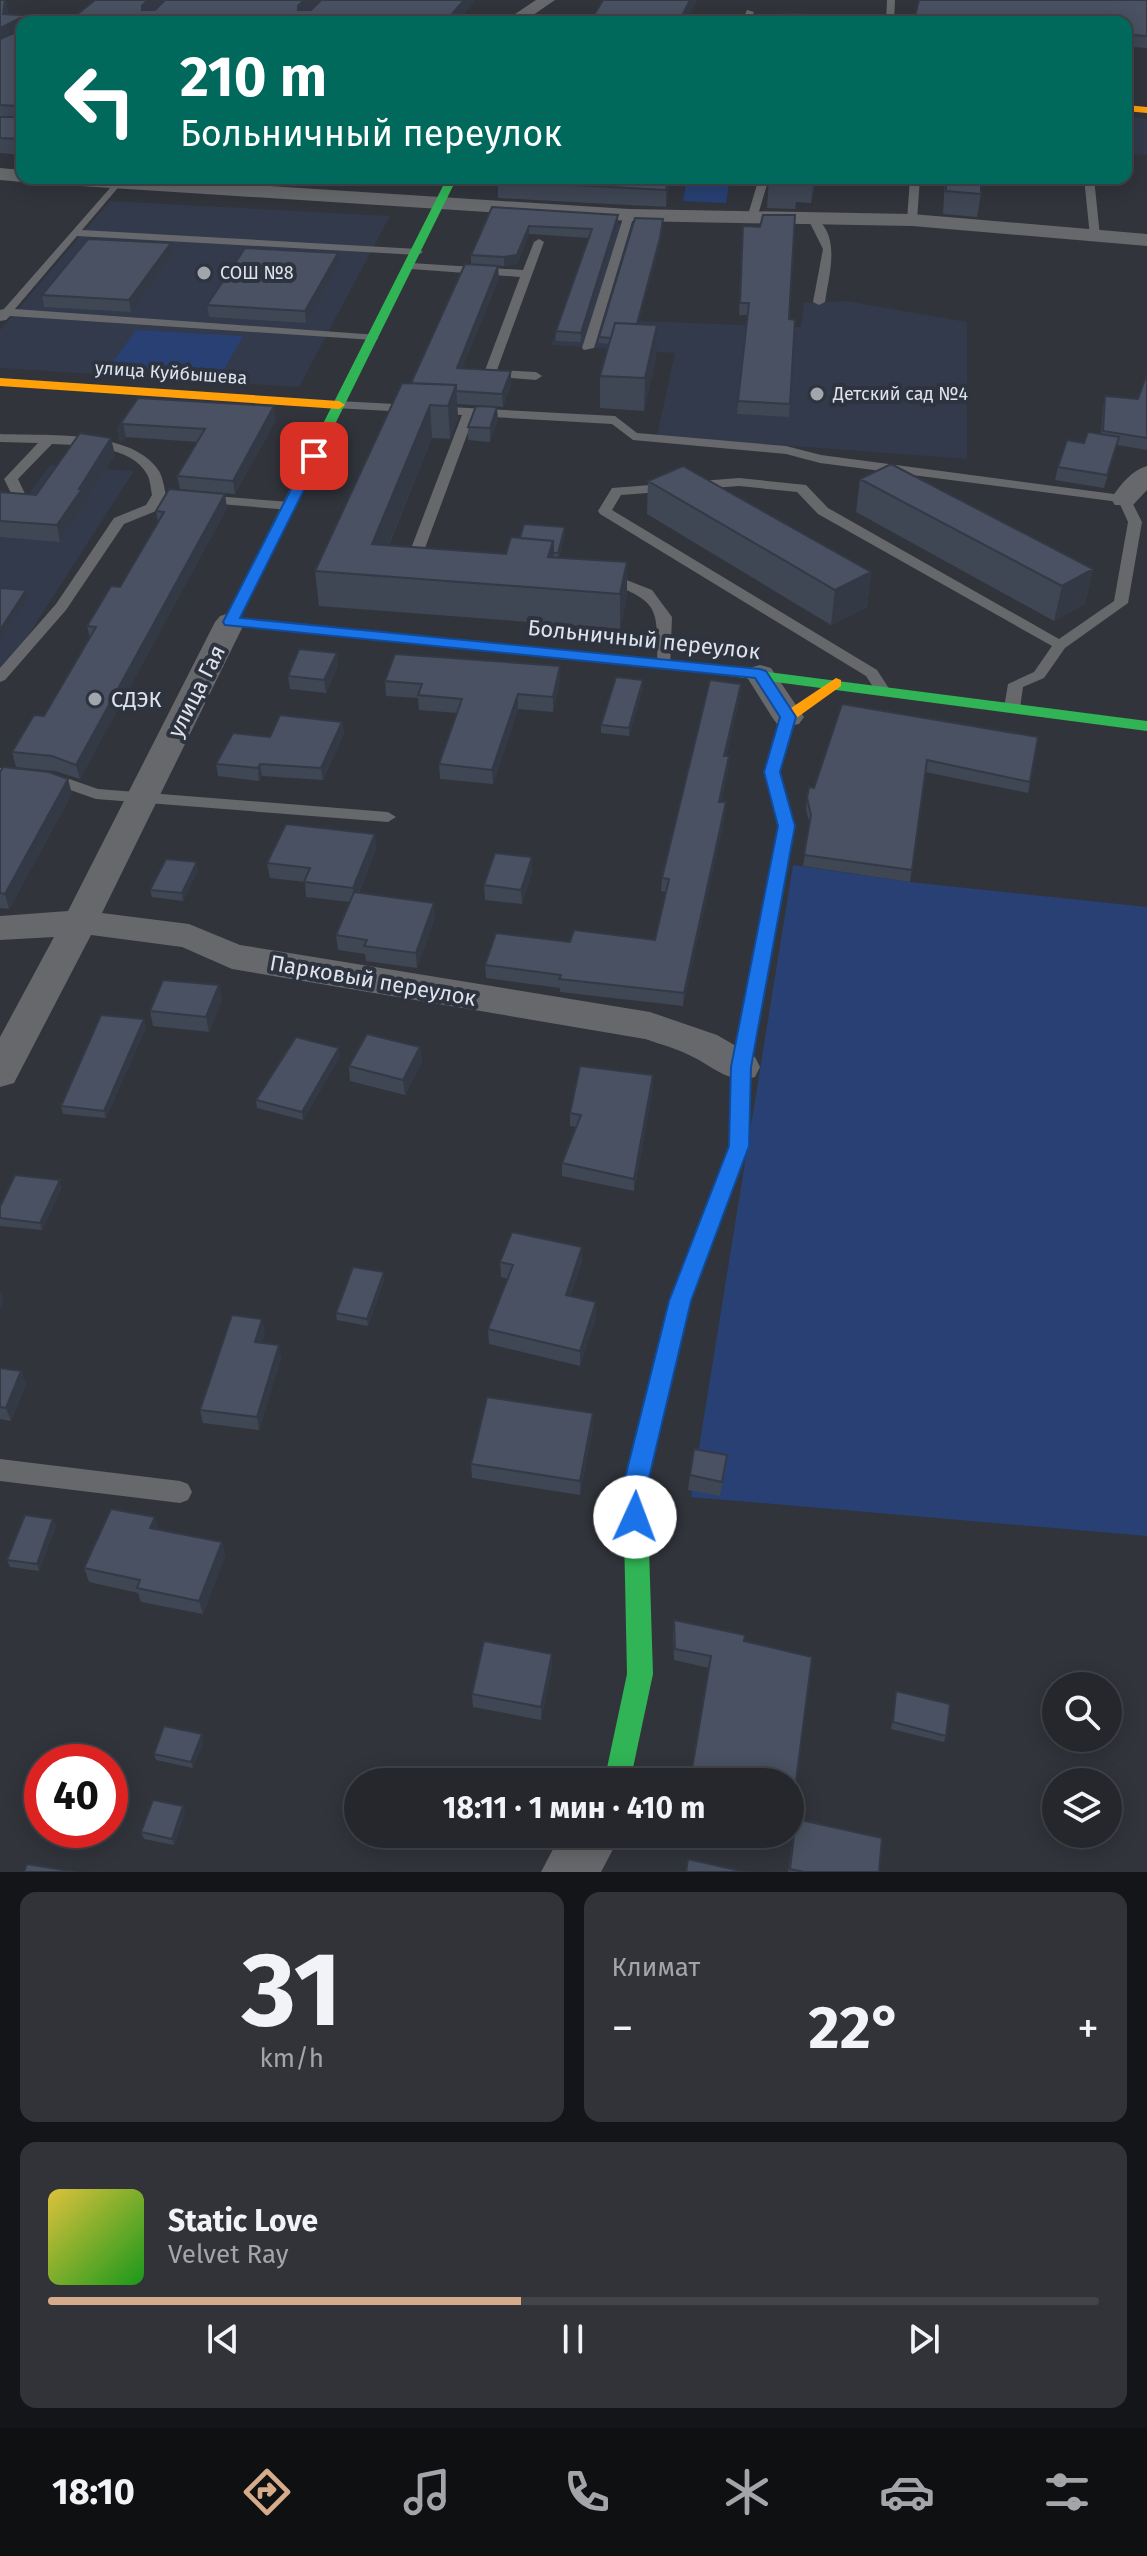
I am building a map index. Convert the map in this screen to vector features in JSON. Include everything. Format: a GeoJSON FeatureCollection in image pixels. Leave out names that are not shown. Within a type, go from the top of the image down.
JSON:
{"type":"FeatureCollection","features":[{"type":"Feature","properties":{"kind":"street"},"geometry":{"type":"LineString","coordinates":[[520,16],[544,1]]}},
{"type":"Feature","properties":{"kind":"street"},"geometry":{"type":"LineString","coordinates":[[174,184],[232,185],[629,215],[912,220],[1147,240]]}},
{"type":"Feature","properties":{"kind":"street","name":"улица Гая"},"geometry":{"type":"LineString","coordinates":[[0,1073],[80,922],[449,184]]}},
{"type":"Feature","properties":{"kind":"street","name":"улица Куйбышева"},"geometry":{"type":"LineString","coordinates":[[0,382],[139,398],[339,405]]}},
{"type":"Feature","properties":{"kind":"street"},"geometry":{"type":"LineString","coordinates":[[1135,516],[1147,474]]}},
{"type":"Feature","properties":{"kind":"street","name":"Больничный переулок"},"geometry":{"type":"LineString","coordinates":[[230,622],[760,674],[1147,726]]}},
{"type":"Feature","properties":{"kind":"street"},"geometry":{"type":"LineString","coordinates":[[760,674],[788,717]]}},
{"type":"Feature","properties":{"kind":"street"},"geometry":{"type":"LineString","coordinates":[[620,1768],[640,1674],[635,1486],[680,1301],[739,1146],[741,1067],[786,826],[772,772],[788,717],[836,683]]}},
{"type":"Feature","properties":{"kind":"street","name":"Парковый переулок"},"geometry":{"type":"LineString","coordinates":[[0,928],[80,922],[189,936],[232,956],[650,1026],[703,1045],[741,1067]]}},
{"type":"Feature","properties":{"kind":"street"},"geometry":{"type":"LineString","coordinates":[[569,1872],[584,1848]]}},
{"type":"Feature","properties":{"kind":"lane"},"geometry":{"type":"LineString","coordinates":[[748,16],[750,12]]}},
{"type":"Feature","properties":{"kind":"lane"},"geometry":{"type":"LineString","coordinates":[[4,315],[116,184]]}},
{"type":"Feature","properties":{"kind":"lane"},"geometry":{"type":"LineString","coordinates":[[752,218],[762,184]]}},
{"type":"Feature","properties":{"kind":"lane"},"geometry":{"type":"LineString","coordinates":[[912,220],[915,184]]}},
{"type":"Feature","properties":{"kind":"lane"},"geometry":{"type":"LineString","coordinates":[[1090,184],[1095,236]]}},
{"type":"Feature","properties":{"kind":"lane"},"geometry":{"type":"LineString","coordinates":[[588,348],[629,215]]}},
{"type":"Feature","properties":{"kind":"lane"},"geometry":{"type":"LineString","coordinates":[[813,219],[828,249],[819,302]]}},
{"type":"Feature","properties":{"kind":"lane"},"geometry":{"type":"LineString","coordinates":[[75,233],[414,259],[527,274]]}},
{"type":"Feature","properties":{"kind":"lane"},"geometry":{"type":"LineString","coordinates":[[536,376],[490,373],[539,242]]}},
{"type":"Feature","properties":{"kind":"lane"},"geometry":{"type":"LineString","coordinates":[[4,315],[374,337]]}},
{"type":"Feature","properties":{"kind":"lane"},"geometry":{"type":"LineString","coordinates":[[339,405],[615,420],[633,436],[786,450],[811,474],[823,511],[1060,645]]}},
{"type":"Feature","properties":{"kind":"lane"},"geometry":{"type":"LineString","coordinates":[[445,561],[414,559],[470,411]]}},
{"type":"Feature","properties":{"kind":"lane"},"geometry":{"type":"LineString","coordinates":[[108,445],[117,431]]}},
{"type":"Feature","properties":{"kind":"lane"},"geometry":{"type":"LineString","coordinates":[[0,438],[108,445],[128,452],[152,470],[173,497]]}},
{"type":"Feature","properties":{"kind":"lane"},"geometry":{"type":"LineString","coordinates":[[19,496],[11,479],[47,441]]}},
{"type":"Feature","properties":{"kind":"lane"},"geometry":{"type":"LineString","coordinates":[[882,690],[872,673],[605,511],[617,491],[811,474],[1135,516],[1121,603],[1060,645],[1039,675],[1016,684],[1012,708]]}},
{"type":"Feature","properties":{"kind":"lane"},"geometry":{"type":"LineString","coordinates":[[0,677],[61,607],[119,521],[173,497],[290,506]]}},
{"type":"Feature","properties":{"kind":"lane"},"geometry":{"type":"LineString","coordinates":[[596,573],[618,579],[647,593],[665,617],[665,665]]}},
{"type":"Feature","properties":{"kind":"lane"},"geometry":{"type":"LineString","coordinates":[[0,773],[55,779],[96,794],[388,817]]}},
{"type":"Feature","properties":{"kind":"lane"},"geometry":{"type":"LineString","coordinates":[[0,1470],[180,1492]]}},
{"type":"Feature","properties":{"kind":"shaded area"},"geometry":{"type":"Polygon","coordinates":[[[1132,118],[1147,119],[1147,155],[1132,154],[1132,118]]]}},
{"type":"Feature","properties":{"kind":"shaded area"},"geometry":{"type":"Polygon","coordinates":[[[686,184],[729,184],[726,203],[683,201],[686,184]]]}},
{"type":"Feature","properties":{"kind":"shaded area","name":"СОШ №8"},"geometry":{"type":"Polygon","coordinates":[[[110,201],[390,216],[299,387],[0,368],[0,330],[110,201]]]}},
{"type":"Feature","properties":{"kind":"shaded area","name":"Детский сад №4"},"geometry":{"type":"Polygon","coordinates":[[[596,223],[655,226],[639,321],[801,327],[804,303],[846,301],[967,322],[967,459],[657,436],[675,353],[551,345],[596,223]]]}},
{"type":"Feature","properties":{"kind":"shaded area"},"geometry":{"type":"Polygon","coordinates":[[[136,330],[243,336],[222,373],[110,366],[136,330]]]}},
{"type":"Feature","properties":{"kind":"shaded area"},"geometry":{"type":"Polygon","coordinates":[[[50,465],[134,471],[0,679],[0,501],[23,502],[50,465]]]}},
{"type":"Feature","properties":{"kind":"shaded area"},"geometry":{"type":"Polygon","coordinates":[[[793,865],[910,882],[1147,907],[1147,1536],[691,1497],[793,865]]]}},
{"type":"Feature","properties":{"kind":"building"},"geometry":{"type":"Polygon","coordinates":[[[0,0],[5,0],[3,14],[38,16],[16,16],[16,20],[0,28],[0,0]]]}},
{"type":"Feature","properties":{"kind":"building"},"geometry":{"type":"Polygon","coordinates":[[[95,0],[148,0],[142,10],[155,10],[165,0],[304,0],[298,10],[311,10],[321,0],[464,0],[450,16],[75,16],[95,0]]]}},
{"type":"Feature","properties":{"kind":"building"},"geometry":{"type":"Polygon","coordinates":[[[603,0],[690,0],[682,16],[594,16],[603,0]]]}},
{"type":"Feature","properties":{"kind":"building"},"geometry":{"type":"Polygon","coordinates":[[[919,0],[1147,0],[1147,36],[1132,35],[1132,16],[915,16],[919,0]]]}},
{"type":"Feature","properties":{"kind":"building"},"geometry":{"type":"Polygon","coordinates":[[[783,13],[830,16],[782,16],[783,13]]]}},
{"type":"Feature","properties":{"kind":"building"},"geometry":{"type":"Polygon","coordinates":[[[16,32],[16,106],[0,105],[0,39],[16,32]]]}},
{"type":"Feature","properties":{"kind":"building"},"geometry":{"type":"Polygon","coordinates":[[[0,117],[16,117],[16,139],[0,138],[0,117]]]}},
{"type":"Feature","properties":{"kind":"building"},"geometry":{"type":"Polygon","coordinates":[[[554,184],[667,184],[666,190],[554,184]]]}},
{"type":"Feature","properties":{"kind":"building"},"geometry":{"type":"Polygon","coordinates":[[[946,184],[981,184],[981,194],[946,191],[946,184]]]}},
{"type":"Feature","properties":{"kind":"building"},"geometry":{"type":"Polygon","coordinates":[[[492,207],[618,215],[581,333],[556,331],[592,229],[529,226],[517,255],[471,255],[492,207]]]}},
{"type":"Feature","properties":{"kind":"building"},"geometry":{"type":"Polygon","coordinates":[[[763,215],[795,215],[789,319],[795,320],[790,404],[738,401],[749,303],[740,303],[743,226],[760,227],[763,215]]]}},
{"type":"Feature","properties":{"kind":"building"},"geometry":{"type":"Polygon","coordinates":[[[635,218],[663,219],[637,324],[615,323],[611,338],[599,337],[635,218]]]}},
{"type":"Feature","properties":{"kind":"building"},"geometry":{"type":"Polygon","coordinates":[[[88,239],[171,243],[129,300],[42,295],[88,239]]]}},
{"type":"Feature","properties":{"kind":"building"},"geometry":{"type":"Polygon","coordinates":[[[245,248],[338,253],[305,311],[207,305],[245,248]]]}},
{"type":"Feature","properties":{"kind":"building"},"geometry":{"type":"Polygon","coordinates":[[[465,264],[498,266],[457,368],[511,371],[502,394],[456,391],[456,385],[411,383],[465,264]]]}},
{"type":"Feature","properties":{"kind":"building"},"geometry":{"type":"Polygon","coordinates":[[[615,323],[657,325],[645,378],[600,376],[615,323]]]}},
{"type":"Feature","properties":{"kind":"building"},"geometry":{"type":"Polygon","coordinates":[[[1147,374],[1147,438],[1103,431],[1105,396],[1138,399],[1147,374]]]}},
{"type":"Feature","properties":{"kind":"building"},"geometry":{"type":"Polygon","coordinates":[[[402,383],[456,385],[448,406],[430,405],[372,544],[506,554],[511,537],[553,541],[548,557],[627,562],[620,594],[315,571],[402,383]]]}},
{"type":"Feature","properties":{"kind":"building"},"geometry":{"type":"Polygon","coordinates":[[[138,398],[274,406],[233,481],[177,476],[205,429],[123,424],[117,429],[138,398]]]}},
{"type":"Feature","properties":{"kind":"building"},"geometry":{"type":"Polygon","coordinates":[[[476,406],[497,407],[490,428],[468,427],[476,406]]]}},
{"type":"Feature","properties":{"kind":"building"},"geometry":{"type":"Polygon","coordinates":[[[1088,432],[1119,437],[1107,475],[1058,467],[1067,440],[1084,443],[1088,432]]]}},
{"type":"Feature","properties":{"kind":"building"},"geometry":{"type":"Polygon","coordinates":[[[80,433],[111,438],[57,525],[0,521],[0,492],[36,495],[80,433]]]}},
{"type":"Feature","properties":{"kind":"building"},"geometry":{"type":"Polygon","coordinates":[[[891,464],[1093,569],[1062,586],[860,479],[891,464]]]}},
{"type":"Feature","properties":{"kind":"building"},"geometry":{"type":"Polygon","coordinates":[[[683,466],[871,572],[835,590],[648,481],[683,466]]]}},
{"type":"Feature","properties":{"kind":"building"},"geometry":{"type":"Polygon","coordinates":[[[169,489],[225,494],[76,765],[52,756],[12,752],[34,715],[44,716],[96,627],[87,626],[111,586],[120,587],[164,512],[156,511],[169,489]]]}},
{"type":"Feature","properties":{"kind":"building"},"geometry":{"type":"Polygon","coordinates":[[[524,524],[565,527],[558,553],[553,553],[553,541],[520,538],[524,524]]]}},
{"type":"Feature","properties":{"kind":"building"},"geometry":{"type":"Polygon","coordinates":[[[0,588],[26,590],[0,630],[0,588]]]}},
{"type":"Feature","properties":{"kind":"building"},"geometry":{"type":"Polygon","coordinates":[[[299,649],[337,653],[324,680],[288,676],[299,649]]]}},
{"type":"Feature","properties":{"kind":"building"},"geometry":{"type":"Polygon","coordinates":[[[395,654],[560,666],[553,697],[518,694],[492,770],[439,764],[462,699],[418,695],[422,684],[385,681],[395,654]]]}},
{"type":"Feature","properties":{"kind":"building"},"geometry":{"type":"Polygon","coordinates":[[[616,677],[643,680],[629,728],[601,725],[616,677]]]}},
{"type":"Feature","properties":{"kind":"building"},"geometry":{"type":"Polygon","coordinates":[[[710,680],[741,684],[724,756],[729,756],[719,802],[726,802],[684,993],[559,979],[561,975],[485,965],[496,933],[570,942],[574,930],[655,940],[669,879],[662,878],[710,680]]]}},
{"type":"Feature","properties":{"kind":"building"},"geometry":{"type":"Polygon","coordinates":[[[842,704],[1038,737],[1030,782],[927,760],[912,870],[804,855],[811,815],[807,798],[809,787],[814,788],[842,704]]]}},
{"type":"Feature","properties":{"kind":"building"},"geometry":{"type":"Polygon","coordinates":[[[280,715],[342,722],[321,768],[216,764],[233,733],[270,737],[280,715]]]}},
{"type":"Feature","properties":{"kind":"building"},"geometry":{"type":"Polygon","coordinates":[[[3,767],[49,772],[68,779],[5,894],[0,893],[0,772],[3,767]]]}},
{"type":"Feature","properties":{"kind":"building"},"geometry":{"type":"Polygon","coordinates":[[[286,824],[375,834],[353,888],[304,882],[310,868],[267,863],[286,824]]]}},
{"type":"Feature","properties":{"kind":"building"},"geometry":{"type":"Polygon","coordinates":[[[495,853],[532,857],[521,890],[484,885],[495,853]]]}},
{"type":"Feature","properties":{"kind":"building"},"geometry":{"type":"Polygon","coordinates":[[[166,859],[197,862],[182,893],[150,890],[166,859]]]}},
{"type":"Feature","properties":{"kind":"building"},"geometry":{"type":"Polygon","coordinates":[[[354,892],[434,903],[416,953],[364,946],[367,940],[336,935],[354,892]]]}},
{"type":"Feature","properties":{"kind":"building"},"geometry":{"type":"Polygon","coordinates":[[[163,980],[219,985],[206,1017],[150,1011],[163,980]]]}},
{"type":"Feature","properties":{"kind":"building"},"geometry":{"type":"Polygon","coordinates":[[[101,1015],[144,1019],[104,1111],[61,1106],[101,1015]]]}},
{"type":"Feature","properties":{"kind":"building"},"geometry":{"type":"Polygon","coordinates":[[[367,1034],[420,1047],[403,1080],[349,1066],[367,1034]]]}},
{"type":"Feature","properties":{"kind":"building"},"geometry":{"type":"Polygon","coordinates":[[[296,1037],[339,1048],[302,1112],[256,1100],[296,1037]]]}},
{"type":"Feature","properties":{"kind":"building"},"geometry":{"type":"Polygon","coordinates":[[[580,1066],[653,1075],[634,1179],[562,1163],[581,1115],[570,1113],[580,1066]]]}},
{"type":"Feature","properties":{"kind":"building"},"geometry":{"type":"Polygon","coordinates":[[[15,1175],[60,1180],[40,1223],[0,1218],[0,1207],[15,1175]]]}},
{"type":"Feature","properties":{"kind":"building"},"geometry":{"type":"Polygon","coordinates":[[[512,1232],[582,1247],[566,1295],[596,1302],[580,1351],[488,1329],[513,1265],[500,1262],[512,1232]]]}},
{"type":"Feature","properties":{"kind":"building"},"geometry":{"type":"Polygon","coordinates":[[[353,1267],[384,1272],[367,1319],[336,1313],[353,1267]]]}},
{"type":"Feature","properties":{"kind":"building"},"geometry":{"type":"Polygon","coordinates":[[[232,1315],[262,1319],[255,1342],[279,1345],[257,1417],[200,1410],[232,1315]]]}},
{"type":"Feature","properties":{"kind":"building"},"geometry":{"type":"Polygon","coordinates":[[[0,1368],[21,1371],[6,1408],[0,1407],[0,1368]]]}},
{"type":"Feature","properties":{"kind":"building"},"geometry":{"type":"Polygon","coordinates":[[[487,1397],[593,1413],[580,1481],[471,1464],[487,1397]]]}},
{"type":"Feature","properties":{"kind":"building"},"geometry":{"type":"Polygon","coordinates":[[[694,1449],[727,1455],[722,1482],[690,1475],[694,1449]]]}},
{"type":"Feature","properties":{"kind":"building"},"geometry":{"type":"Polygon","coordinates":[[[111,1509],[155,1517],[150,1528],[222,1542],[199,1601],[137,1588],[140,1580],[84,1568],[111,1509]]]}},
{"type":"Feature","properties":{"kind":"building"},"geometry":{"type":"Polygon","coordinates":[[[25,1515],[53,1519],[37,1564],[7,1560],[25,1515]]]}},
{"type":"Feature","properties":{"kind":"building"},"geometry":{"type":"Polygon","coordinates":[[[674,1620],[745,1635],[744,1641],[812,1657],[798,1768],[692,1768],[711,1656],[675,1649],[674,1620]]]}},
{"type":"Feature","properties":{"kind":"building"},"geometry":{"type":"Polygon","coordinates":[[[484,1641],[552,1654],[541,1707],[472,1694],[484,1641]]]}},
{"type":"Feature","properties":{"kind":"building"},"geometry":{"type":"Polygon","coordinates":[[[896,1691],[950,1704],[946,1736],[893,1722],[896,1691]]]}},
{"type":"Feature","properties":{"kind":"building"},"geometry":{"type":"Polygon","coordinates":[[[164,1726],[202,1734],[191,1762],[154,1754],[164,1726]]]}},
{"type":"Feature","properties":{"kind":"building"},"geometry":{"type":"Polygon","coordinates":[[[153,1800],[183,1806],[172,1839],[141,1832],[153,1800]]]}},
{"type":"Feature","properties":{"kind":"building"},"geometry":{"type":"Polygon","coordinates":[[[804,1821],[882,1838],[879,1872],[804,1872],[790,1869],[793,1848],[804,1848],[804,1821]]]}},
{"type":"Feature","properties":{"kind":"building"},"geometry":{"type":"Polygon","coordinates":[[[688,1859],[745,1872],[686,1872],[688,1859]]]}},
{"type":"Feature","properties":{"kind":"building"},"geometry":{"type":"Polygon","coordinates":[[[27,1864],[75,1872],[24,1872],[27,1864]]]}},
{"type":"Feature","properties":{"kind":"traffic: fast"},"geometry":{"type":"LineString","coordinates":[[272,626],[230,622],[449,184]]}},
{"type":"Feature","properties":{"kind":"traffic: fast"},"geometry":{"type":"LineString","coordinates":[[682,666],[1147,726]]}},
{"type":"Feature","properties":{"kind":"traffic: fast"},"geometry":{"type":"LineString","coordinates":[[620,1768],[640,1674],[635,1486],[680,1301],[728,1176]]}},
{"type":"Feature","properties":{"kind":"traffic: slow"},"geometry":{"type":"LineString","coordinates":[[1132,109],[1147,110]]}},
{"type":"Feature","properties":{"kind":"traffic: slow"},"geometry":{"type":"LineString","coordinates":[[0,382],[339,405]]}},
{"type":"Feature","properties":{"kind":"traffic: slow"},"geometry":{"type":"LineString","coordinates":[[272,626],[682,666]]}},
{"type":"Feature","properties":{"kind":"traffic: slow"},"geometry":{"type":"LineString","coordinates":[[728,1176],[739,1146],[741,1067],[786,826],[772,772],[788,717],[836,683]]}},
{"type":"Feature","properties":{"kind":"place","name":"СОШ №8"},"geometry":{"type":"Point","coordinates":[204,273]}},
{"type":"Feature","properties":{"kind":"place","name":"Детский сад №4"},"geometry":{"type":"Point","coordinates":[817,394]}},
{"type":"Feature","properties":{"kind":"place","name":"СДЭК"},"geometry":{"type":"Point","coordinates":[95,699]}},
{"type":"Feature","properties":{"kind":"route"},"geometry":{"type":"LineString","coordinates":[[314,456],[230,622],[760,674],[788,717],[772,772],[786,826],[741,1067],[739,1146],[680,1301],[635,1486],[635,1517]]}}]}
